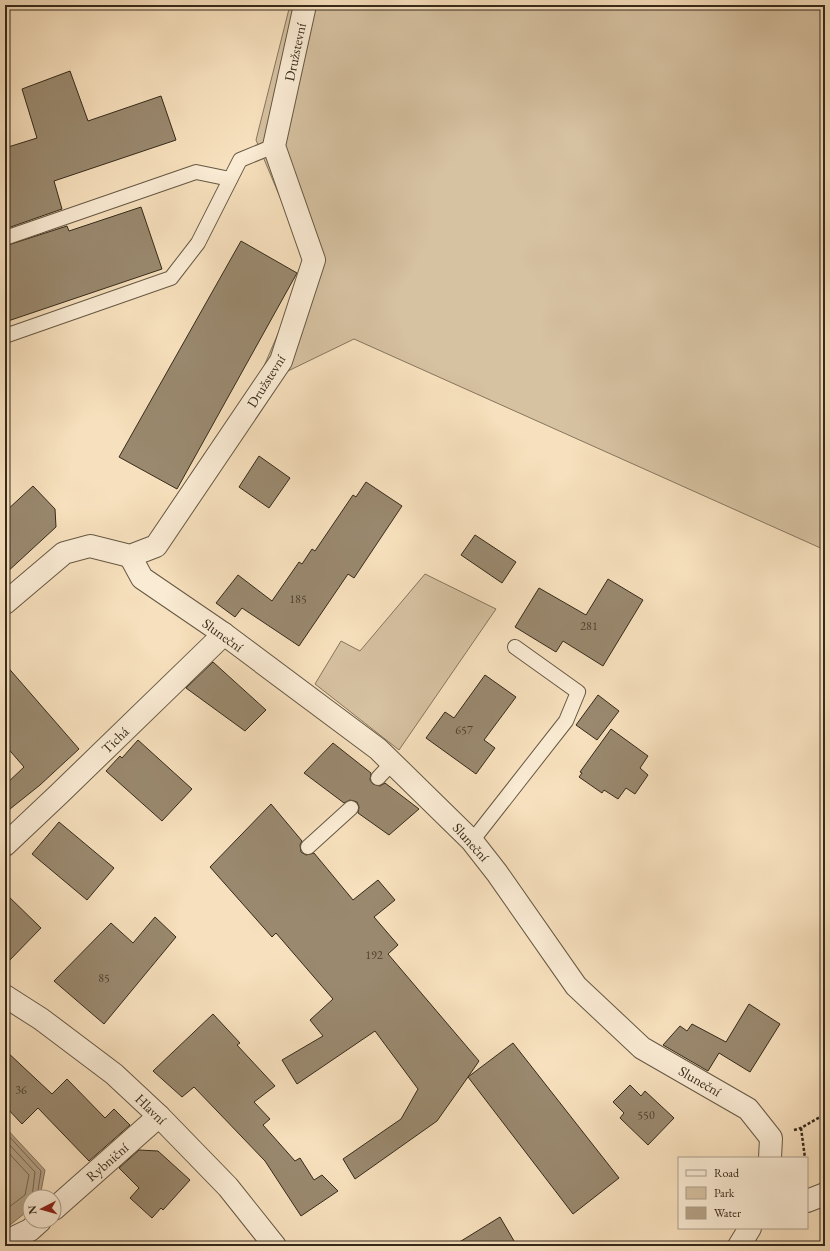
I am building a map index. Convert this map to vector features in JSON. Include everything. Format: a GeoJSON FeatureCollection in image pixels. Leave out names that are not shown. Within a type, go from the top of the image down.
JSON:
{"type":"FeatureCollection","features":[{"type":"Feature","properties":{"kind":"street","name":"Družstevní"},"geometry":{"type":"LineString","coordinates":[[130,556],[156,546],[281,360],[314,260],[274,146],[305,5]]}},
{"type":"Feature","properties":{"kind":"street"},"geometry":{"type":"LineString","coordinates":[[5,602],[64,553],[90,546],[130,556]]}},
{"type":"Feature","properties":{"kind":"street","name":"Sluneční"},"geometry":{"type":"LineString","coordinates":[[130,556],[142,578],[224,634],[378,749],[385,770],[472,841],[497,873],[576,986],[642,1048],[748,1109],[770,1148]]}},
{"type":"Feature","properties":{"kind":"street","name":"Tichá"},"geometry":{"type":"LineString","coordinates":[[5,845],[224,634]]}},
{"type":"Feature","properties":{"kind":"street","name":"Hlavní"},"geometry":{"type":"LineString","coordinates":[[5,996],[41,1019],[114,1074],[159,1116],[228,1187],[275,1246]]}},
{"type":"Feature","properties":{"kind":"street","name":"Rybniční"},"geometry":{"type":"LineString","coordinates":[[62,1202],[159,1116]]}},
{"type":"Feature","properties":{"kind":"street"},"geometry":{"type":"LineString","coordinates":[[808,1201],[825,1194]]}},
{"type":"Feature","properties":{"kind":"street"},"geometry":{"type":"LineString","coordinates":[[5,1242],[31,1229]]}},
{"type":"Feature","properties":{"kind":"street"},"geometry":{"type":"LineString","coordinates":[[739,1246],[749,1229]]}},
{"type":"Feature","properties":{"kind":"lane"},"geometry":{"type":"LineString","coordinates":[[5,336],[171,278],[198,243],[240,160],[274,146]]}},
{"type":"Feature","properties":{"kind":"lane"},"geometry":{"type":"LineString","coordinates":[[5,238],[196,172],[230,180]]}},
{"type":"Feature","properties":{"kind":"lane"},"geometry":{"type":"LineString","coordinates":[[472,841],[566,721],[578,692],[515,647]]}},
{"type":"Feature","properties":{"kind":"lane"},"geometry":{"type":"LineString","coordinates":[[308,847],[351,808]]}},
{"type":"Feature","properties":{"kind":"path"},"geometry":{"type":"LineString","coordinates":[[770,1148],[825,1114]]}},
{"type":"Feature","properties":{"kind":"path"},"geometry":{"type":"LineString","coordinates":[[801,1128],[805,1157]]}},
{"type":"Feature","properties":{"kind":"green space"},"geometry":{"type":"Polygon","coordinates":[[[290,5],[825,5],[825,550],[354,339],[255,387],[308,264],[256,140],[290,5]]]}},
{"type":"Feature","properties":{"kind":"green space"},"geometry":{"type":"Polygon","coordinates":[[[425,574],[496,609],[399,750],[315,684],[341,641],[360,651],[425,574]]]}},
{"type":"Feature","properties":{"kind":"water"},"geometry":{"type":"Polygon","coordinates":[[[5,1127],[45,1170],[41,1189],[22,1189],[22,1215],[5,1229],[5,1127]]]}},
{"type":"Feature","properties":{"kind":"building"},"geometry":{"type":"Polygon","coordinates":[[[70,71],[88,121],[161,96],[176,140],[54,181],[62,209],[5,229],[5,148],[37,138],[22,89],[70,71]]]}},
{"type":"Feature","properties":{"kind":"building"},"geometry":{"type":"Polygon","coordinates":[[[141,207],[162,269],[5,322],[5,246],[67,226],[69,231],[141,207]]]}},
{"type":"Feature","properties":{"kind":"building"},"geometry":{"type":"Polygon","coordinates":[[[241,241],[297,273],[177,489],[119,457],[241,241]]]}},
{"type":"Feature","properties":{"kind":"building"},"geometry":{"type":"Polygon","coordinates":[[[259,456],[290,478],[269,508],[239,487],[259,456]]]}},
{"type":"Feature","properties":{"kind":"building"},"geometry":{"type":"Polygon","coordinates":[[[366,482],[402,506],[354,578],[348,574],[299,646],[242,608],[235,617],[216,603],[238,575],[272,601],[299,562],[302,564],[312,549],[315,551],[353,495],[356,497],[366,482]]]}},
{"type":"Feature","properties":{"kind":"building"},"geometry":{"type":"Polygon","coordinates":[[[33,486],[55,509],[56,527],[5,574],[5,512],[33,486]]]}},
{"type":"Feature","properties":{"kind":"building"},"geometry":{"type":"Polygon","coordinates":[[[475,535],[516,562],[502,583],[461,555],[475,535]]]}},
{"type":"Feature","properties":{"kind":"building"},"geometry":{"type":"Polygon","coordinates":[[[608,579],[643,600],[603,666],[563,641],[556,652],[515,627],[539,588],[586,615],[608,579]]]}},
{"type":"Feature","properties":{"kind":"building"},"geometry":{"type":"Polygon","coordinates":[[[213,662],[266,710],[245,731],[186,688],[213,662]]]}},
{"type":"Feature","properties":{"kind":"building"},"geometry":{"type":"Polygon","coordinates":[[[5,664],[79,749],[40,785],[5,813],[5,785],[24,767],[5,745],[5,664]]]}},
{"type":"Feature","properties":{"kind":"building"},"geometry":{"type":"Polygon","coordinates":[[[485,675],[516,697],[484,740],[495,748],[476,774],[426,738],[445,712],[454,718],[485,675]]]}},
{"type":"Feature","properties":{"kind":"building"},"geometry":{"type":"Polygon","coordinates":[[[598,695],[619,711],[597,740],[576,725],[598,695]]]}},
{"type":"Feature","properties":{"kind":"building"},"geometry":{"type":"Polygon","coordinates":[[[611,729],[648,756],[640,768],[648,775],[635,794],[626,788],[618,799],[604,790],[602,793],[579,777],[582,773],[580,772],[611,729]]]}},
{"type":"Feature","properties":{"kind":"building"},"geometry":{"type":"Polygon","coordinates":[[[138,740],[192,789],[162,821],[106,771],[120,756],[122,758],[138,740]]]}},
{"type":"Feature","properties":{"kind":"building"},"geometry":{"type":"Polygon","coordinates":[[[333,743],[371,773],[370,780],[373,784],[380,786],[385,783],[419,809],[389,835],[358,813],[359,807],[357,802],[350,800],[344,803],[304,773],[333,743]]]}},
{"type":"Feature","properties":{"kind":"building"},"geometry":{"type":"Polygon","coordinates":[[[271,804],[302,841],[300,845],[301,852],[306,855],[314,853],[353,900],[378,880],[395,900],[374,917],[398,945],[388,954],[479,1061],[437,1121],[355,1179],[343,1159],[401,1119],[418,1089],[375,1031],[297,1084],[282,1060],[323,1036],[310,1020],[333,999],[276,933],[272,937],[210,867],[271,804]]]}},
{"type":"Feature","properties":{"kind":"building"},"geometry":{"type":"Polygon","coordinates":[[[59,822],[114,868],[87,900],[32,854],[59,822]]]}},
{"type":"Feature","properties":{"kind":"building"},"geometry":{"type":"Polygon","coordinates":[[[5,893],[41,928],[5,965],[5,893]]]}},
{"type":"Feature","properties":{"kind":"building"},"geometry":{"type":"Polygon","coordinates":[[[155,917],[176,937],[104,1024],[54,981],[111,923],[133,943],[155,917]]]}},
{"type":"Feature","properties":{"kind":"building"},"geometry":{"type":"Polygon","coordinates":[[[749,1004],[780,1024],[750,1072],[719,1053],[708,1071],[663,1045],[680,1026],[687,1031],[692,1024],[726,1042],[749,1004]]]}},
{"type":"Feature","properties":{"kind":"building"},"geometry":{"type":"Polygon","coordinates":[[[213,1014],[240,1043],[237,1045],[275,1086],[254,1102],[270,1119],[263,1125],[295,1161],[300,1158],[314,1180],[322,1175],[338,1191],[301,1216],[265,1161],[194,1087],[182,1097],[153,1071],[213,1014]]]}},
{"type":"Feature","properties":{"kind":"building"},"geometry":{"type":"Polygon","coordinates":[[[513,1043],[619,1178],[573,1214],[468,1077],[513,1043]]]}},
{"type":"Feature","properties":{"kind":"building"},"geometry":{"type":"Polygon","coordinates":[[[5,1050],[52,1094],[67,1079],[105,1118],[114,1109],[130,1125],[89,1161],[38,1108],[22,1124],[5,1106],[5,1050]]]}},
{"type":"Feature","properties":{"kind":"building"},"geometry":{"type":"Polygon","coordinates":[[[630,1085],[641,1096],[645,1091],[674,1118],[648,1145],[620,1118],[624,1113],[613,1102],[630,1085]]]}},
{"type":"Feature","properties":{"kind":"building"},"geometry":{"type":"Polygon","coordinates":[[[139,1150],[158,1151],[190,1180],[163,1210],[161,1208],[152,1218],[130,1198],[139,1188],[119,1168],[139,1150]]]}},
{"type":"Feature","properties":{"kind":"building"},"geometry":{"type":"Polygon","coordinates":[[[500,1217],[517,1246],[453,1246],[500,1217]]]}}]}
